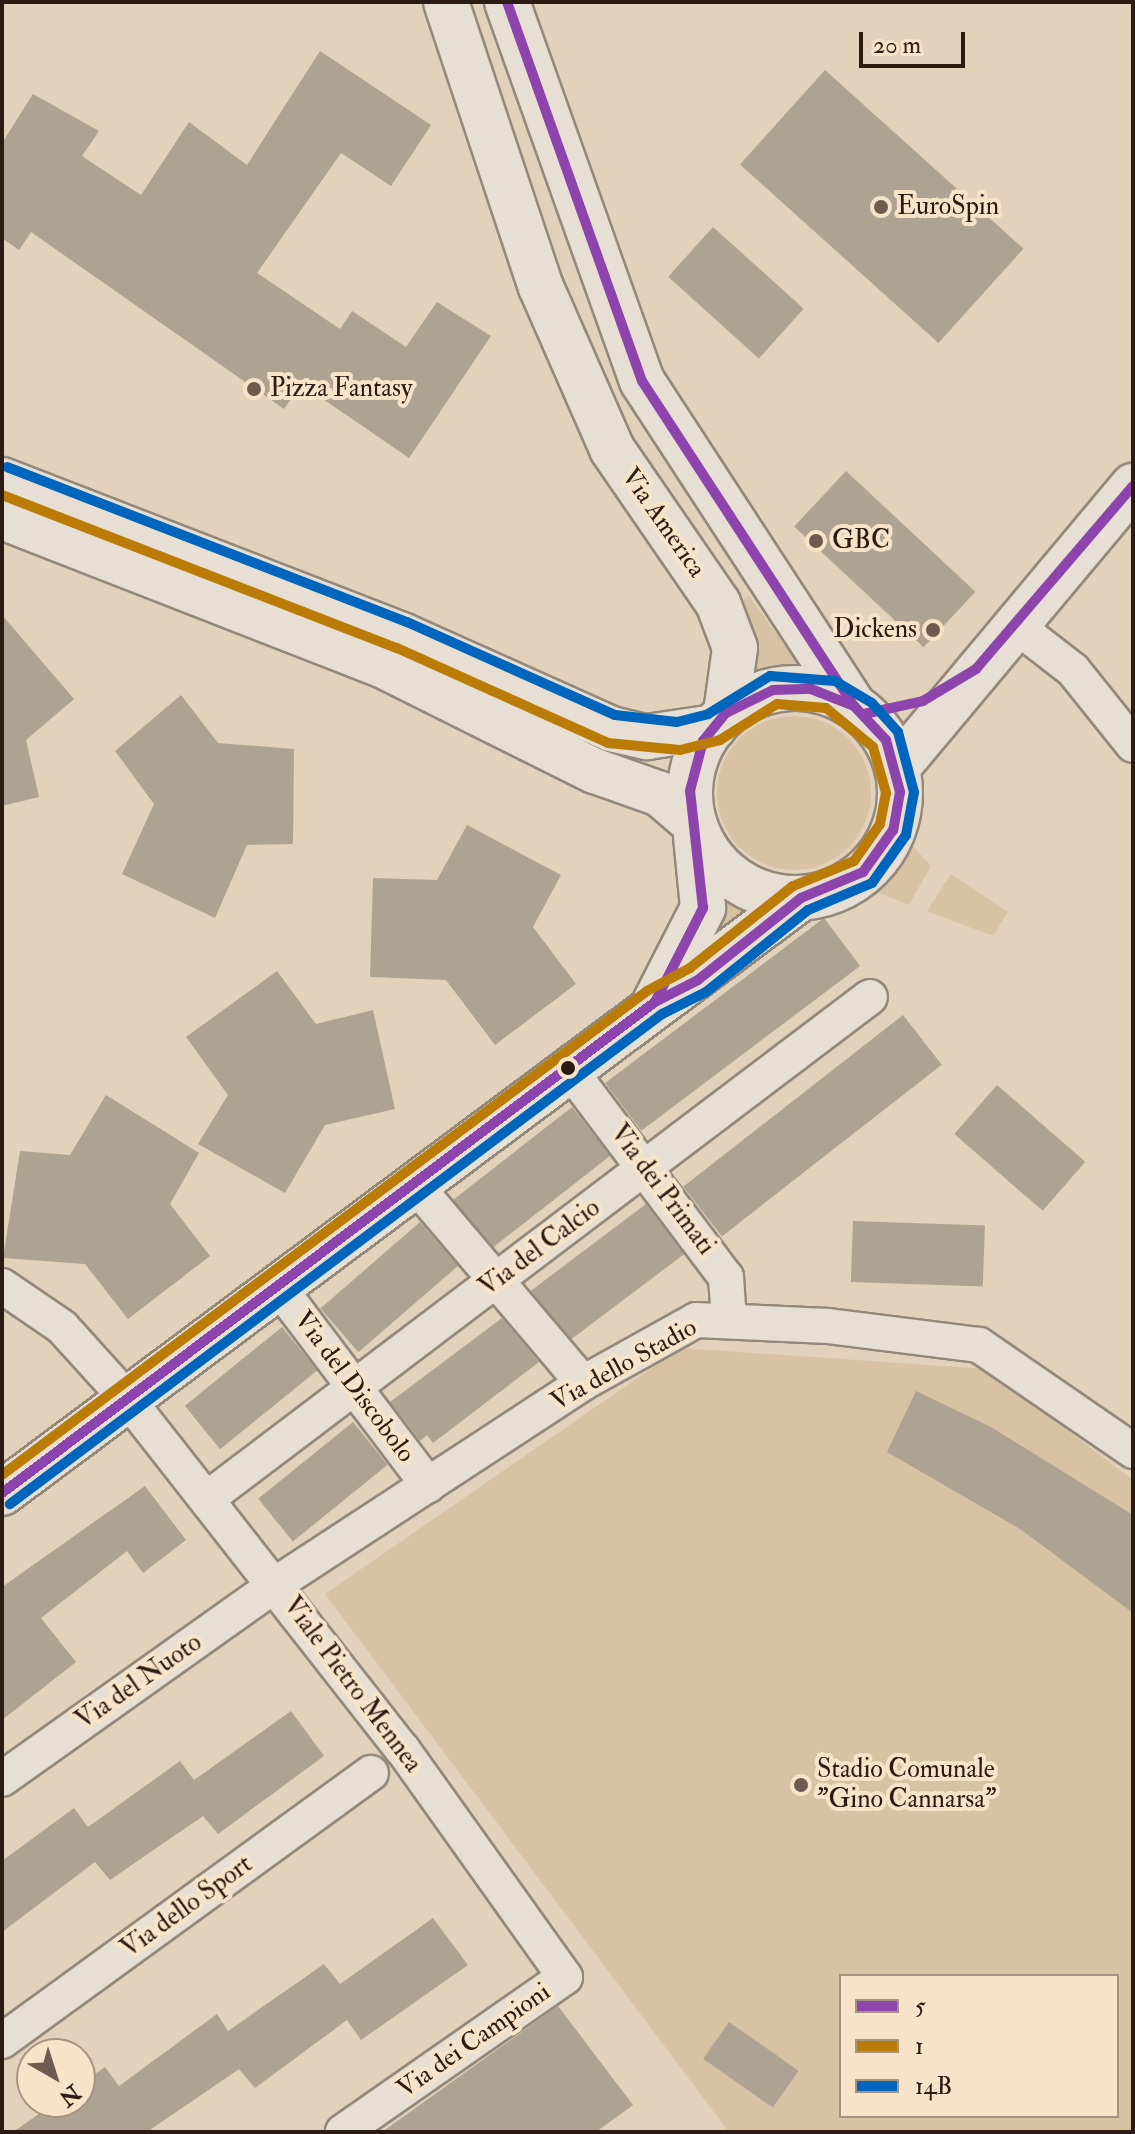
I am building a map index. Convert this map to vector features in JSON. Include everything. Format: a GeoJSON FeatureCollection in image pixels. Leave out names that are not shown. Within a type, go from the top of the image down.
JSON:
{"type":"FeatureCollection","features":[{"type":"Feature","properties":{"kind":"street","name":"Via America"},"geometry":{"type":"LineString","coordinates":[[446,2],[563,338],[612,449],[718,603],[735,648],[720,720]]}},
{"type":"Feature","properties":{"kind":"street","name":"Via America"},"geometry":{"type":"LineString","coordinates":[[507,2],[618,314],[650,394],[859,710]]}},
{"type":"Feature","properties":{"kind":"street"},"geometry":{"type":"LineString","coordinates":[[563,338],[618,314]]}},
{"type":"Feature","properties":{"kind":"street"},"geometry":{"type":"LineString","coordinates":[[2,480],[402,635],[611,729],[647,737],[720,720],[755,696],[792,688],[859,710],[923,701],[976,669]]}},
{"type":"Feature","properties":{"kind":"street"},"geometry":{"type":"LineString","coordinates":[[897,768],[976,669],[1133,486]]}},
{"type":"Feature","properties":{"kind":"street"},"geometry":{"type":"LineString","coordinates":[[2,517],[382,665],[595,771],[660,794],[694,823],[727,874],[759,892],[801,898]]}},
{"type":"Feature","properties":{"kind":"street"},"geometry":{"type":"LineString","coordinates":[[1015,625],[1073,670],[1133,745]]}},
{"type":"Feature","properties":{"kind":"street"},"geometry":{"type":"LineString","coordinates":[[2,1493],[280,1289],[655,1002],[698,980],[801,898],[847,884],[877,858],[898,811],[897,768],[859,710]]}},
{"type":"Feature","properties":{"kind":"street"},"geometry":{"type":"LineString","coordinates":[[655,1002],[703,908],[694,823],[695,758],[720,720]]}},
{"type":"Feature","properties":{"kind":"street","name":"Via del Calcio"},"geometry":{"type":"LineString","coordinates":[[208,1498],[870,997]]}},
{"type":"Feature","properties":{"kind":"street","name":"Via dei Primati"},"geometry":{"type":"LineString","coordinates":[[569,1069],[647,1167],[726,1277],[729,1321]]}},
{"type":"Feature","properties":{"kind":"street"},"geometry":{"type":"LineString","coordinates":[[416,1186],[583,1383]]}},
{"type":"Feature","properties":{"kind":"street","name":"Viale Pietro Mennea"},"geometry":{"type":"LineString","coordinates":[[2,1286],[62,1327],[129,1401],[276,1584],[565,1977]]}},
{"type":"Feature","properties":{"kind":"street","name":"Via del Discobolo"},"geometry":{"type":"LineString","coordinates":[[280,1289],[428,1485]]}},
{"type":"Feature","properties":{"kind":"street","name":"Via dello Stadio"},"geometry":{"type":"LineString","coordinates":[[276,1584],[583,1383],[696,1320],[979,1345],[1133,1451]]}},
{"type":"Feature","properties":{"kind":"street","name":"Via del Nuoto"},"geometry":{"type":"LineString","coordinates":[[2,1779],[276,1584]]}},
{"type":"Feature","properties":{"kind":"street","name":"Via dello Sport"},"geometry":{"type":"LineString","coordinates":[[2,2041],[371,1773]]}},
{"type":"Feature","properties":{"kind":"street","name":"Via dei Campioni"},"geometry":{"type":"LineString","coordinates":[[343,2132],[565,1977]]}},
{"type":"Feature","properties":{"kind":"shaded area"},"geometry":{"type":"Polygon","coordinates":[[[749,596],[799,665],[750,673],[736,604],[749,596]]]}},
{"type":"Feature","properties":{"kind":"shaded area"},"geometry":{"type":"Polygon","coordinates":[[[794,716],[824,722],[849,738],[865,763],[871,793],[865,823],[849,848],[824,864],[794,870],[764,864],[739,848],[723,823],[717,793],[723,763],[739,738],[764,722],[794,716]]]}},
{"type":"Feature","properties":{"kind":"shaded area"},"geometry":{"type":"Polygon","coordinates":[[[910,843],[931,866],[909,905],[873,890],[910,843]]]}},
{"type":"Feature","properties":{"kind":"shaded area"},"geometry":{"type":"Polygon","coordinates":[[[951,874],[1008,912],[993,936],[927,911],[951,874]]]}},
{"type":"Feature","properties":{"kind":"shaded area"},"geometry":{"type":"Polygon","coordinates":[[[722,893],[751,909],[692,963],[722,893]]]}},
{"type":"Feature","properties":{"kind":"shaded area","name":"Stadio Comunale \"Gino Cannarsa\""},"geometry":{"type":"Polygon","coordinates":[[[681,1348],[987,1369],[1133,1480],[1133,2132],[729,2132],[325,1594],[681,1348]]]}},
{"type":"Feature","properties":{"kind":"building"},"geometry":{"type":"Polygon","coordinates":[[[320,51],[431,125],[391,186],[341,153],[257,273],[340,329],[352,311],[406,347],[437,302],[491,336],[409,458],[301,384],[284,409],[31,232],[19,250],[2,238],[2,143],[33,94],[99,131],[82,156],[141,195],[189,122],[247,165],[320,51]]]}},
{"type":"Feature","properties":{"kind":"building","name":"EuroSpin"},"geometry":{"type":"Polygon","coordinates":[[[825,70],[1023,249],[938,343],[740,164],[825,70]]]}},
{"type":"Feature","properties":{"kind":"building"},"geometry":{"type":"Polygon","coordinates":[[[713,227],[804,309],[759,358],[668,277],[713,227]]]}},
{"type":"Feature","properties":{"kind":"building"},"geometry":{"type":"Polygon","coordinates":[[[846,471],[975,592],[924,647],[794,527],[846,471]]]}},
{"type":"Feature","properties":{"kind":"building"},"geometry":{"type":"Polygon","coordinates":[[[2,615],[74,699],[26,740],[39,797],[2,806],[2,615]]]}},
{"type":"Feature","properties":{"kind":"building"},"geometry":{"type":"Polygon","coordinates":[[[181,695],[218,743],[294,749],[293,844],[247,845],[215,918],[122,874],[154,804],[115,751],[181,695]]]}},
{"type":"Feature","properties":{"kind":"building"},"geometry":{"type":"Polygon","coordinates":[[[467,825],[561,875],[533,927],[576,984],[495,1045],[446,980],[370,977],[373,878],[437,880],[467,825]]]}},
{"type":"Feature","properties":{"kind":"building"},"geometry":{"type":"Polygon","coordinates":[[[824,918],[860,966],[641,1131],[605,1083],[824,918]]]}},
{"type":"Feature","properties":{"kind":"building"},"geometry":{"type":"Polygon","coordinates":[[[277,971],[316,1024],[373,1010],[395,1109],[325,1125],[285,1193],[198,1144],[228,1095],[186,1037],[277,971]]]}},
{"type":"Feature","properties":{"kind":"building"},"geometry":{"type":"Polygon","coordinates":[[[903,1015],[942,1065],[722,1236],[683,1187],[903,1015]]]}},
{"type":"Feature","properties":{"kind":"building"},"geometry":{"type":"Polygon","coordinates":[[[997,1085],[1085,1162],[1043,1211],[954,1134],[997,1085]]]}},
{"type":"Feature","properties":{"kind":"building"},"geometry":{"type":"Polygon","coordinates":[[[106,1095],[199,1153],[170,1204],[210,1256],[128,1319],[85,1264],[3,1258],[20,1151],[70,1155],[106,1095]]]}},
{"type":"Feature","properties":{"kind":"building"},"geometry":{"type":"Polygon","coordinates":[[[572,1107],[610,1156],[491,1249],[453,1200],[572,1107]]]}},
{"type":"Feature","properties":{"kind":"building"},"geometry":{"type":"Polygon","coordinates":[[[646,1204],[684,1254],[569,1341],[531,1291],[646,1204]]]}},
{"type":"Feature","properties":{"kind":"building"},"geometry":{"type":"Polygon","coordinates":[[[853,1221],[985,1226],[983,1287],[851,1282],[853,1221]]]}},
{"type":"Feature","properties":{"kind":"building"},"geometry":{"type":"Polygon","coordinates":[[[420,1222],[458,1266],[358,1352],[320,1309],[420,1222]]]}},
{"type":"Feature","properties":{"kind":"building"},"geometry":{"type":"Polygon","coordinates":[[[502,1318],[539,1362],[433,1443],[427,1435],[420,1441],[390,1402],[502,1318]]]}},
{"type":"Feature","properties":{"kind":"building"},"geometry":{"type":"Polygon","coordinates":[[[282,1327],[317,1371],[220,1449],[185,1406],[282,1327]]]}},
{"type":"Feature","properties":{"kind":"building"},"geometry":{"type":"Polygon","coordinates":[[[916,1391],[991,1427],[1133,1515],[1133,1613],[1020,1529],[887,1452],[916,1391]]]}},
{"type":"Feature","properties":{"kind":"building"},"geometry":{"type":"Polygon","coordinates":[[[353,1422],[388,1465],[293,1542],[258,1499],[353,1422]]]}},
{"type":"Feature","properties":{"kind":"building"},"geometry":{"type":"Polygon","coordinates":[[[145,1486],[186,1540],[143,1573],[127,1551],[41,1618],[76,1662],[2,1720],[2,1587],[145,1486]]]}},
{"type":"Feature","properties":{"kind":"building"},"geometry":{"type":"Polygon","coordinates":[[[291,1711],[324,1756],[218,1834],[203,1816],[110,1880],[95,1862],[2,1932],[2,1861],[74,1808],[88,1827],[180,1761],[194,1780],[291,1711]]]}},
{"type":"Feature","properties":{"kind":"building"},"geometry":{"type":"Polygon","coordinates":[[[433,1918],[468,1965],[361,2040],[347,2020],[255,2088],[239,2069],[147,2132],[13,2132],[33,2118],[96,2118],[96,2073],[105,2067],[119,2086],[217,2014],[228,2031],[324,1964],[340,1984],[433,1918]]]}},
{"type":"Feature","properties":{"kind":"building"},"geometry":{"type":"Polygon","coordinates":[[[558,2006],[633,2105],[596,2132],[382,2132],[558,2006]]]}},
{"type":"Feature","properties":{"kind":"building"},"geometry":{"type":"Polygon","coordinates":[[[729,2022],[799,2071],[773,2108],[703,2059],[729,2022]]]}},
{"type":"Feature","properties":{"kind":"transit line","name":"5"},"geometry":{"type":"LineString","coordinates":[[507,2],[642,381],[854,706]]}},
{"type":"Feature","properties":{"kind":"transit line","name":"14B"},"geometry":{"type":"LineString","coordinates":[[7,467],[407,622],[615,715],[677,722],[708,714],[770,676],[835,681],[872,703],[898,732],[914,792],[906,835],[872,883],[808,910],[706,992],[662,1014],[10,1504]]}},
{"type":"Feature","properties":{"kind":"transit line","name":"5"},"geometry":{"type":"LineString","coordinates":[[864,714],[923,701],[976,669],[1133,486]]}},
{"type":"Feature","properties":{"kind":"transit line","name":"1"},"geometry":{"type":"LineString","coordinates":[[2,495],[397,648],[608,743],[680,750],[720,740],[777,704],[826,708],[873,747],[886,793],[880,824],[854,861],[793,886],[690,968],[647,991],[2,1475]]}},
{"type":"Feature","properties":{"kind":"transit line","name":"5"},"geometry":{"type":"LineString","coordinates":[[811,689],[854,706],[886,740],[900,792],[893,830],[863,872],[801,898],[698,980],[655,1002],[703,908],[690,791],[703,741],[726,713],[773,690],[811,689]]}},
{"type":"Feature","properties":{"kind":"transit line","name":"5"},"geometry":{"type":"LineString","coordinates":[[2,1493],[655,1002]]}},
{"type":"Feature","properties":{"kind":"place","name":"EuroSpin"},"geometry":{"type":"Point","coordinates":[881,207]}},
{"type":"Feature","properties":{"kind":"place","name":"Pizza Fantasy"},"geometry":{"type":"Point","coordinates":[254,389]}},
{"type":"Feature","properties":{"kind":"place","name":"GBC"},"geometry":{"type":"Point","coordinates":[816,541]}},
{"type":"Feature","properties":{"kind":"place","name":"Dickens"},"geometry":{"type":"Point","coordinates":[933,630]}},
{"type":"Feature","properties":{"kind":"place","name":"Stadio Comunale \"Gino Cannarsa\""},"geometry":{"type":"Point","coordinates":[801,1785]}}]}
